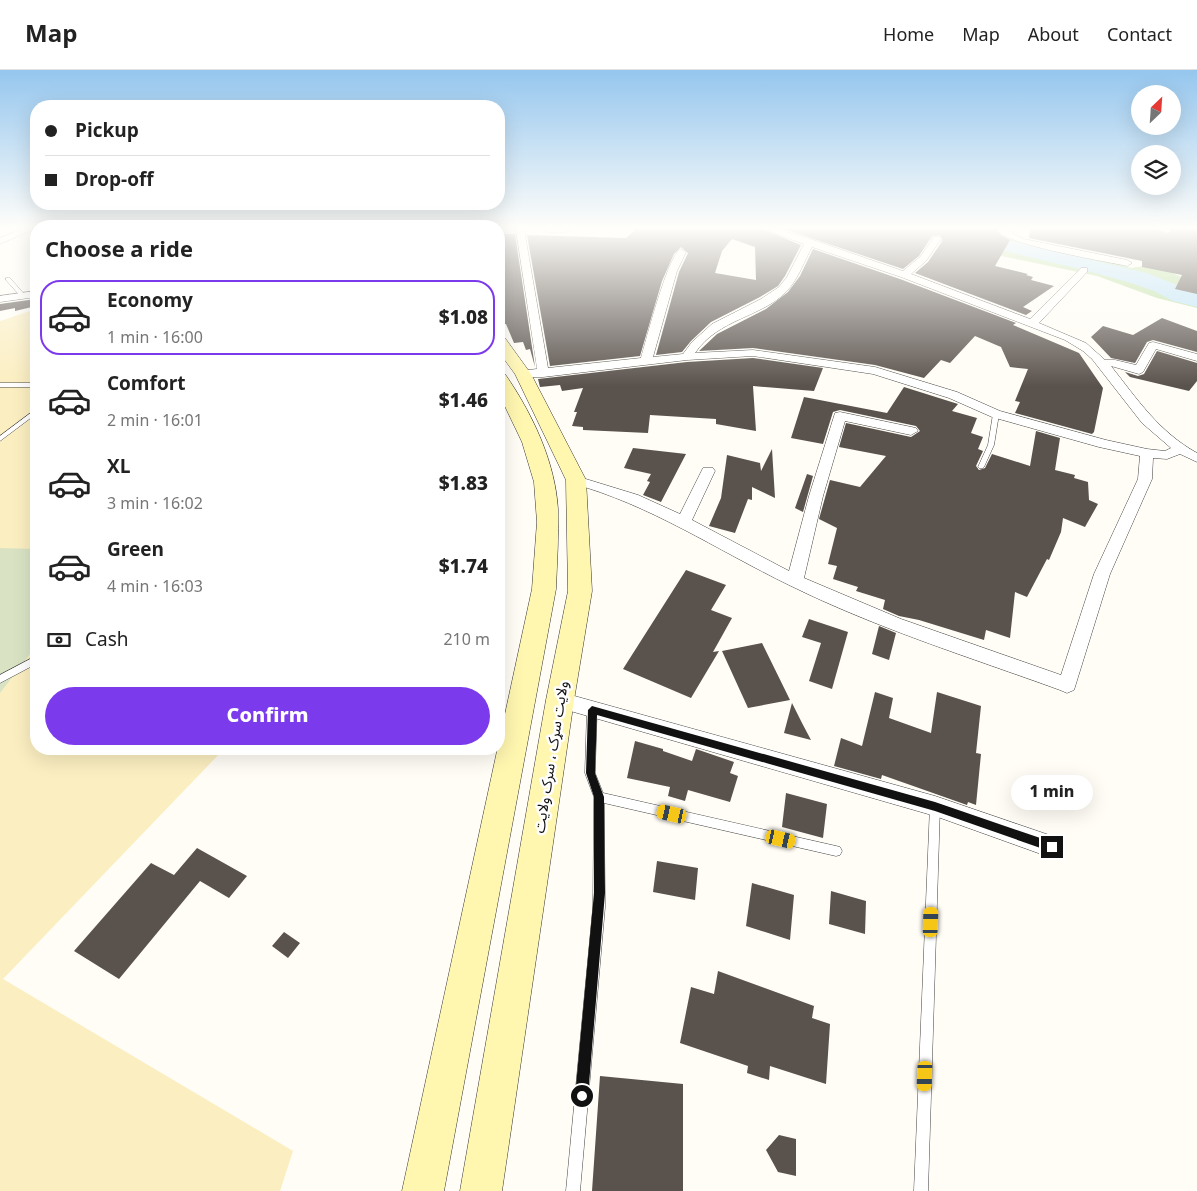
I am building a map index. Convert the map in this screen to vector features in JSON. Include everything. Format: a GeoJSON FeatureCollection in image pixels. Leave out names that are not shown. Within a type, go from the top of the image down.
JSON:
{"type":"FeatureCollection","features":[{"type":"Feature","properties":{"kind":"main road","name":"ولایت سړک ، سرک ولایت"},"geometry":{"type":"LineString","coordinates":[[481,1191],[560,700],[580,591],[576,480],[521,375],[505,350]]}},
{"type":"Feature","properties":{"kind":"main road","name":"ولایت سړک ، سرک ولایت"},"geometry":{"type":"LineString","coordinates":[[423,1191],[544,589],[546,522],[544,482],[525,424],[521,375]]}},
{"type":"Feature","properties":{"kind":"street"},"geometry":{"type":"LineString","coordinates":[[520,281],[521,375],[687,357],[753,353],[875,371],[953,395],[996,414],[1104,444],[1167,455],[1180,449]]}},
{"type":"Feature","properties":{"kind":"street"},"geometry":{"type":"LineString","coordinates":[[646,361],[669,281]]}},
{"type":"Feature","properties":{"kind":"street"},"geometry":{"type":"LineString","coordinates":[[687,357],[694,345],[725,320],[779,293],[788,281]]}},
{"type":"Feature","properties":{"kind":"street"},"geometry":{"type":"LineString","coordinates":[[920,281],[1069,338],[1088,350],[1101,363],[1139,413],[1155,430],[1180,449],[1197,458]]}},
{"type":"Feature","properties":{"kind":"street"},"geometry":{"type":"LineString","coordinates":[[1031,324],[1050,308],[1074,281]]}},
{"type":"Feature","properties":{"kind":"street"},"geometry":{"type":"LineString","coordinates":[[0,299],[30,295]]}},
{"type":"Feature","properties":{"kind":"street"},"geometry":{"type":"LineString","coordinates":[[1101,363],[1115,363],[1139,370],[1153,345],[1197,358]]}},
{"type":"Feature","properties":{"kind":"street"},"geometry":{"type":"LineString","coordinates":[[795,581],[816,496],[840,416],[911,431]]}},
{"type":"Feature","properties":{"kind":"street"},"geometry":{"type":"LineString","coordinates":[[576,480],[607,487],[683,522],[795,581],[871,614],[1067,685],[1102,574],[1146,478],[1147,453]]}},
{"type":"Feature","properties":{"kind":"street"},"geometry":{"type":"LineString","coordinates":[[683,522],[708,470]]}},
{"type":"Feature","properties":{"kind":"street"},"geometry":{"type":"LineString","coordinates":[[560,700],[935,806],[1052,847]]}},
{"type":"Feature","properties":{"kind":"lane"},"geometry":{"type":"LineString","coordinates":[[10,281],[22,296]]}},
{"type":"Feature","properties":{"kind":"lane"},"geometry":{"type":"LineString","coordinates":[[0,385],[30,385]]}},
{"type":"Feature","properties":{"kind":"lane"},"geometry":{"type":"LineString","coordinates":[[981,467],[991,446],[996,414]]}},
{"type":"Feature","properties":{"kind":"lane"},"geometry":{"type":"LineString","coordinates":[[0,439],[30,416]]}},
{"type":"Feature","properties":{"kind":"lane"},"geometry":{"type":"LineString","coordinates":[[0,679],[30,663]]}},
{"type":"Feature","properties":{"kind":"lane"},"geometry":{"type":"LineString","coordinates":[[573,1191],[599,907],[599,797],[590,773],[592,710]]}},
{"type":"Feature","properties":{"kind":"lane"},"geometry":{"type":"LineString","coordinates":[[599,797],[836,851]]}},
{"type":"Feature","properties":{"kind":"lane"},"geometry":{"type":"LineString","coordinates":[[921,1191],[935,806]]}},
{"type":"Feature","properties":{"kind":"green space"},"geometry":{"type":"Polygon","coordinates":[[[1111,281],[1154,281],[1159,292],[1197,302],[1197,308],[1157,298],[1111,281]]]}},
{"type":"Feature","properties":{"kind":"green space"},"geometry":{"type":"Polygon","coordinates":[[[1156,281],[1191,281],[1197,284],[1197,301],[1161,292],[1156,281]]]}},
{"type":"Feature","properties":{"kind":"green space"},"geometry":{"type":"Polygon","coordinates":[[[0,548],[30,549],[30,654],[0,693],[0,548]]]}},
{"type":"Feature","properties":{"kind":"sand"},"geometry":{"type":"Polygon","coordinates":[[[30,311],[30,755],[218,755],[3,979],[293,1151],[280,1191],[0,1191],[0,321],[30,311]]]}},
{"type":"Feature","properties":{"kind":"building"},"geometry":{"type":"Polygon","coordinates":[[[505,281],[522,281],[535,367],[530,349],[526,350],[523,342],[514,343],[506,324],[505,281]]]}},
{"type":"Feature","properties":{"kind":"building"},"geometry":{"type":"Polygon","coordinates":[[[535,281],[662,281],[640,356],[550,366],[535,281]]]}},
{"type":"Feature","properties":{"kind":"building"},"geometry":{"type":"Polygon","coordinates":[[[676,281],[781,281],[778,286],[760,297],[711,322],[682,352],[656,355],[676,281]]]}},
{"type":"Feature","properties":{"kind":"building"},"geometry":{"type":"Polygon","coordinates":[[[796,281],[906,281],[1016,323],[1013,325],[1079,353],[1103,388],[1094,432],[1092,434],[1015,413],[1020,402],[1015,401],[1028,369],[1010,367],[1001,347],[975,336],[950,363],[941,360],[924,378],[875,365],[753,348],[699,351],[717,334],[766,309],[788,292],[796,281]]]}},
{"type":"Feature","properties":{"kind":"building"},"geometry":{"type":"Polygon","coordinates":[[[937,281],[1036,281],[1054,286],[1023,307],[1032,311],[1026,315],[937,281]]]}},
{"type":"Feature","properties":{"kind":"building"},"geometry":{"type":"Polygon","coordinates":[[[1179,281],[1197,281],[1197,294],[1175,289],[1179,281]]]}},
{"type":"Feature","properties":{"kind":"building"},"geometry":{"type":"Polygon","coordinates":[[[30,300],[30,307],[15,311],[15,308],[0,311],[0,304],[30,300]]]}},
{"type":"Feature","properties":{"kind":"building"},"geometry":{"type":"Polygon","coordinates":[[[1162,318],[1197,331],[1197,352],[1153,340],[1147,342],[1135,363],[1111,358],[1091,337],[1103,326],[1133,335],[1162,318]]]}},
{"type":"Feature","properties":{"kind":"building"},"geometry":{"type":"Polygon","coordinates":[[[1157,351],[1197,363],[1197,381],[1189,391],[1130,377],[1125,372],[1138,376],[1144,374],[1157,351]]]}},
{"type":"Feature","properties":{"kind":"building"},"geometry":{"type":"Polygon","coordinates":[[[753,358],[823,368],[814,391],[753,386],[756,431],[716,424],[716,419],[650,415],[648,433],[583,430],[583,427],[572,426],[577,412],[574,412],[583,388],[562,391],[560,385],[540,387],[538,379],[687,362],[753,358]]]}},
{"type":"Feature","properties":{"kind":"building"},"geometry":{"type":"Polygon","coordinates":[[[904,387],[958,404],[952,411],[977,418],[971,433],[983,437],[978,449],[983,451],[976,466],[979,470],[985,468],[992,454],[1030,466],[1036,431],[1060,438],[1055,470],[1075,475],[1074,478],[1088,482],[1089,500],[1098,504],[1085,527],[1063,518],[1061,532],[1049,560],[1047,559],[1027,597],[1015,592],[1010,638],[986,630],[984,640],[919,620],[899,616],[883,609],[885,600],[856,591],[858,587],[833,579],[837,566],[828,564],[837,528],[819,519],[830,480],[860,487],[886,456],[839,447],[846,423],[911,437],[920,431],[916,426],[840,410],[833,412],[823,444],[791,438],[804,397],[887,413],[904,387]]]}},
{"type":"Feature","properties":{"kind":"building"},"geometry":{"type":"Polygon","coordinates":[[[633,448],[686,454],[661,502],[643,495],[650,482],[647,481],[651,474],[624,468],[633,448]]]}},
{"type":"Feature","properties":{"kind":"building"},"geometry":{"type":"Polygon","coordinates":[[[772,449],[775,498],[752,487],[752,500],[748,499],[735,533],[709,526],[721,498],[727,455],[760,463],[761,471],[772,449]]]}},
{"type":"Feature","properties":{"kind":"building"},"geometry":{"type":"Polygon","coordinates":[[[807,474],[813,476],[803,512],[795,508],[807,474]]]}},
{"type":"Feature","properties":{"kind":"building"},"geometry":{"type":"Polygon","coordinates":[[[686,570],[726,585],[711,610],[732,618],[713,652],[719,651],[691,698],[623,669],[686,570]]]}},
{"type":"Feature","properties":{"kind":"building"},"geometry":{"type":"Polygon","coordinates":[[[809,619],[848,632],[832,689],[809,681],[821,643],[802,637],[809,619]]]}},
{"type":"Feature","properties":{"kind":"building"},"geometry":{"type":"Polygon","coordinates":[[[879,626],[896,633],[889,660],[872,654],[879,626]]]}},
{"type":"Feature","properties":{"kind":"building"},"geometry":{"type":"Polygon","coordinates":[[[762,643],[790,700],[748,708],[722,651],[762,643]]]}},
{"type":"Feature","properties":{"kind":"building"},"geometry":{"type":"Polygon","coordinates":[[[875,692],[893,698],[889,718],[931,733],[937,692],[981,706],[976,753],[981,754],[976,805],[968,802],[967,805],[882,775],[881,779],[834,766],[841,738],[862,746],[875,692]]]}},
{"type":"Feature","properties":{"kind":"building"},"geometry":{"type":"Polygon","coordinates":[[[792,703],[802,723],[811,740],[784,733],[792,703]]]}},
{"type":"Feature","properties":{"kind":"building"},"geometry":{"type":"Polygon","coordinates":[[[635,741],[663,749],[663,751],[692,761],[696,749],[734,762],[730,773],[738,776],[730,802],[688,790],[685,801],[668,796],[670,787],[627,778],[635,741]]]}},
{"type":"Feature","properties":{"kind":"building"},"geometry":{"type":"Polygon","coordinates":[[[786,793],[827,804],[823,838],[782,827],[786,793]]]}},
{"type":"Feature","properties":{"kind":"building"},"geometry":{"type":"Polygon","coordinates":[[[197,848],[247,876],[229,898],[200,881],[119,979],[74,951],[151,863],[174,875],[197,848]]]}},
{"type":"Feature","properties":{"kind":"building"},"geometry":{"type":"Polygon","coordinates":[[[657,861],[698,868],[695,900],[653,892],[657,861]]]}},
{"type":"Feature","properties":{"kind":"building"},"geometry":{"type":"Polygon","coordinates":[[[752,883],[794,895],[790,940],[746,926],[752,883]]]}},
{"type":"Feature","properties":{"kind":"building"},"geometry":{"type":"Polygon","coordinates":[[[831,891],[866,901],[865,934],[829,924],[831,891]]]}},
{"type":"Feature","properties":{"kind":"building"},"geometry":{"type":"Polygon","coordinates":[[[284,932],[300,943],[288,958],[272,946],[284,932]]]}},
{"type":"Feature","properties":{"kind":"building"},"geometry":{"type":"Polygon","coordinates":[[[718,971],[814,1006],[812,1018],[830,1024],[826,1084],[770,1066],[769,1080],[747,1073],[748,1066],[680,1043],[691,987],[714,994],[718,971]]]}},
{"type":"Feature","properties":{"kind":"building"},"geometry":{"type":"Polygon","coordinates":[[[600,1076],[683,1084],[683,1191],[592,1191],[600,1076]]]}},
{"type":"Feature","properties":{"kind":"building"},"geometry":{"type":"Polygon","coordinates":[[[779,1135],[796,1139],[796,1176],[778,1172],[766,1150],[779,1135]]]}},
{"type":"Feature","properties":{"kind":"waterway"},"geometry":{"type":"LineString","coordinates":[[1149,281],[1181,296],[1197,300]]}},
{"type":"Feature","properties":{"kind":"route"},"geometry":{"type":"LineString","coordinates":[[582,1096],[599,893],[599,797],[590,773],[592,710],[935,806],[1052,847]]}}]}
